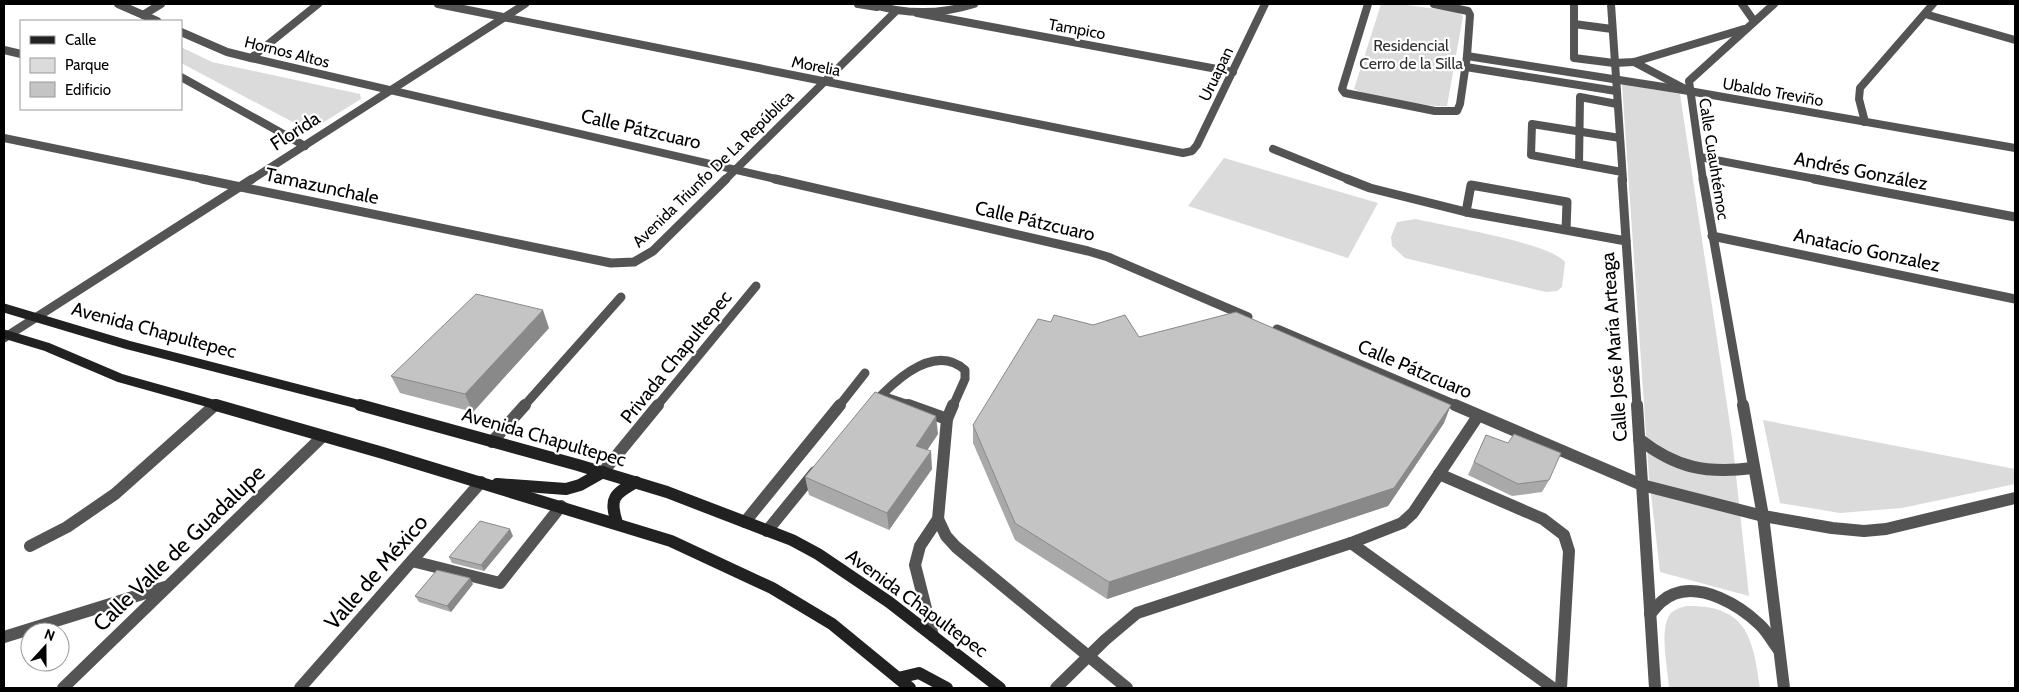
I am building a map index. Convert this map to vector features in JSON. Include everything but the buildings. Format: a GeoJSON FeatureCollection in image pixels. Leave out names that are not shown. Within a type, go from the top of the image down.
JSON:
{"type":"FeatureCollection","features":[{"type":"Feature","properties":{"kind":"main road","name":"Avenida Chapultepec"},"geometry":{"type":"LineString","coordinates":[[4,308],[128,345],[402,416],[603,472],[667,492],[767,531],[818,554],[889,602],[1000,688]]}},
{"type":"Feature","properties":{"kind":"main road"},"geometry":{"type":"LineString","coordinates":[[5,336],[46,347],[120,378],[481,482],[671,541],[772,588],[832,624],[910,688]]}},
{"type":"Feature","properties":{"kind":"main road"},"geometry":{"type":"LineString","coordinates":[[481,482],[566,489],[580,485],[603,472]]}},
{"type":"Feature","properties":{"kind":"main road"},"geometry":{"type":"LineString","coordinates":[[618,523],[612,504],[614,496],[636,482]]}},
{"type":"Feature","properties":{"kind":"main road"},"geometry":{"type":"LineString","coordinates":[[898,678],[919,673],[946,688]]}},
{"type":"Feature","properties":{"kind":"street"},"geometry":{"type":"LineString","coordinates":[[118,4],[155,20]]}},
{"type":"Feature","properties":{"kind":"street"},"geometry":{"type":"LineString","coordinates":[[144,15],[161,4]]}},
{"type":"Feature","properties":{"kind":"street"},"geometry":{"type":"LineString","coordinates":[[251,58],[318,4]]}},
{"type":"Feature","properties":{"kind":"street","name":"Morelia"},"geometry":{"type":"LineString","coordinates":[[438,4],[1174,152],[1189,153]]}},
{"type":"Feature","properties":{"kind":"street","name":"Florida"},"geometry":{"type":"LineString","coordinates":[[5,336],[243,186],[525,4]]}},
{"type":"Feature","properties":{"kind":"street"},"geometry":{"type":"LineString","coordinates":[[858,4],[917,13],[941,12],[974,4]]}},
{"type":"Feature","properties":{"kind":"street"},"geometry":{"type":"LineString","coordinates":[[871,4],[883,8]]}},
{"type":"Feature","properties":{"kind":"street","name":"Uruapan"},"geometry":{"type":"LineString","coordinates":[[1189,153],[1197,145],[1265,4]]}},
{"type":"Feature","properties":{"kind":"street"},"geometry":{"type":"LineString","coordinates":[[1368,4],[1342,89],[1345,93],[1426,109],[1457,111],[1460,104],[1466,67],[1470,15],[1468,11],[1434,4]]}},
{"type":"Feature","properties":{"kind":"street"},"geometry":{"type":"LineString","coordinates":[[1574,4],[1574,58],[1614,63],[1634,62],[1747,28]]}},
{"type":"Feature","properties":{"kind":"street","name":"Calle José María Arteaga"},"geometry":{"type":"LineString","coordinates":[[1611,4],[1655,688]]}},
{"type":"Feature","properties":{"kind":"street"},"geometry":{"type":"LineString","coordinates":[[1742,4],[1754,22]]}},
{"type":"Feature","properties":{"kind":"street","name":"Calle Cuauhtémoc"},"geometry":{"type":"LineString","coordinates":[[1712,236],[1689,91],[1690,81],[1692,77],[1774,4]]}},
{"type":"Feature","properties":{"kind":"street"},"geometry":{"type":"LineString","coordinates":[[1865,122],[1859,99],[1860,88],[1933,4]]}},
{"type":"Feature","properties":{"kind":"street","name":"Avenida Triunfo De La República"},"geometry":{"type":"LineString","coordinates":[[634,262],[653,251],[896,11]]}},
{"type":"Feature","properties":{"kind":"street","name":"Tampico"},"geometry":{"type":"LineString","coordinates":[[917,13],[1233,72]]}},
{"type":"Feature","properties":{"kind":"street"},"geometry":{"type":"LineString","coordinates":[[1925,14],[2015,40]]}},
{"type":"Feature","properties":{"kind":"street"},"geometry":{"type":"LineString","coordinates":[[1574,24],[1612,29]]}},
{"type":"Feature","properties":{"kind":"street","name":"Hornos Altos"},"geometry":{"type":"LineString","coordinates":[[182,32],[227,52],[389,91]]}},
{"type":"Feature","properties":{"kind":"street"},"geometry":{"type":"LineString","coordinates":[[4,50],[20,54]]}},
{"type":"Feature","properties":{"kind":"street","name":"Ubaldo Treviño"},"geometry":{"type":"LineString","coordinates":[[1467,56],[1689,91],[2015,148]]}},
{"type":"Feature","properties":{"kind":"street"},"geometry":{"type":"LineString","coordinates":[[1634,62],[1689,91]]}},
{"type":"Feature","properties":{"kind":"street"},"geometry":{"type":"LineString","coordinates":[[1466,67],[1616,91]]}},
{"type":"Feature","properties":{"kind":"street"},"geometry":{"type":"LineString","coordinates":[[182,78],[304,146]]}},
{"type":"Feature","properties":{"kind":"street","name":"Calle Pátzcuaro"},"geometry":{"type":"LineString","coordinates":[[389,91],[737,169],[1108,257],[1253,319]]}},
{"type":"Feature","properties":{"kind":"street"},"geometry":{"type":"LineString","coordinates":[[1580,164],[1580,97],[1616,104]]}},
{"type":"Feature","properties":{"kind":"street"},"geometry":{"type":"LineString","coordinates":[[1620,138],[1532,124],[1531,155],[1622,172]]}},
{"type":"Feature","properties":{"kind":"street","name":"Tamazunchale"},"geometry":{"type":"LineString","coordinates":[[4,138],[611,263],[634,262]]}},
{"type":"Feature","properties":{"kind":"street"},"geometry":{"type":"LineString","coordinates":[[1272,149],[1370,188],[1466,212],[1626,241]]}},
{"type":"Feature","properties":{"kind":"street","name":"Andrés González"},"geometry":{"type":"LineString","coordinates":[[1700,158],[2015,217]]}},
{"type":"Feature","properties":{"kind":"street"},"geometry":{"type":"LineString","coordinates":[[1466,212],[1471,185],[1567,202],[1566,230]]}},
{"type":"Feature","properties":{"kind":"street"},"geometry":{"type":"LineString","coordinates":[[1712,236],[1763,516],[1784,688]]}},
{"type":"Feature","properties":{"kind":"street","name":"Anatacio Gonzalez"},"geometry":{"type":"LineString","coordinates":[[1712,236],[2015,299]]}},
{"type":"Feature","properties":{"kind":"street","name":"Privada Chapultepec"},"geometry":{"type":"LineString","coordinates":[[603,472],[756,286]]}},
{"type":"Feature","properties":{"kind":"street"},"geometry":{"type":"LineString","coordinates":[[492,442],[621,297]]}},
{"type":"Feature","properties":{"kind":"street","name":"Calle Pátzcuaro"},"geometry":{"type":"LineString","coordinates":[[1271,327],[1642,485],[1763,516],[1832,528],[1864,531],[1911,524],[2015,498]]}},
{"type":"Feature","properties":{"kind":"street"},"geometry":{"type":"LineString","coordinates":[[868,409],[880,395],[917,367],[930,360],[942,360],[959,365],[966,374],[947,419],[938,519],[920,546],[915,565],[933,636]]}},
{"type":"Feature","properties":{"kind":"street"},"geometry":{"type":"LineString","coordinates":[[745,522],[776,486],[865,373]]}},
{"type":"Feature","properties":{"kind":"street"},"geometry":{"type":"LineString","coordinates":[[880,395],[947,419]]}},
{"type":"Feature","properties":{"kind":"street"},"geometry":{"type":"LineString","coordinates":[[30,546],[67,526],[115,494],[215,405]]}},
{"type":"Feature","properties":{"kind":"street"},"geometry":{"type":"LineString","coordinates":[[1056,688],[1088,655],[1137,613],[1351,543],[1402,523],[1413,513],[1478,416]]}},
{"type":"Feature","properties":{"kind":"street","name":"Calle Valle de Guadalupe"},"geometry":{"type":"LineString","coordinates":[[63,688],[323,436]]}},
{"type":"Feature","properties":{"kind":"street"},"geometry":{"type":"LineString","coordinates":[[1639,439],[1651,450],[1675,462],[1698,469],[1728,472],[1753,468]]}},
{"type":"Feature","properties":{"kind":"street"},"geometry":{"type":"LineString","coordinates":[[767,531],[820,466]]}},
{"type":"Feature","properties":{"kind":"street"},"geometry":{"type":"LineString","coordinates":[[1439,474],[1543,519],[1564,535],[1569,551],[1561,688]]}},
{"type":"Feature","properties":{"kind":"street","name":"Valle de México"},"geometry":{"type":"LineString","coordinates":[[300,688],[481,482]]}},
{"type":"Feature","properties":{"kind":"street"},"geometry":{"type":"LineString","coordinates":[[412,561],[500,583],[561,506]]}},
{"type":"Feature","properties":{"kind":"street"},"geometry":{"type":"LineString","coordinates":[[938,519],[946,536],[956,547],[1127,688]]}},
{"type":"Feature","properties":{"kind":"street"},"geometry":{"type":"LineString","coordinates":[[1351,543],[1553,688]]}},
{"type":"Feature","properties":{"kind":"street"},"geometry":{"type":"LineString","coordinates":[[4,637],[167,586]]}},
{"type":"Feature","properties":{"kind":"street"},"geometry":{"type":"LineString","coordinates":[[1650,614],[1664,599],[1678,593],[1692,592],[1712,595],[1737,607],[1760,625],[1778,650]]}},
{"type":"Feature","properties":{"kind":"green space","name":"Residencial Cerro de la Silla"},"geometry":{"type":"Polygon","coordinates":[[[1381,4],[1401,4],[1458,12],[1463,16],[1447,106],[1400,100],[1360,92],[1354,89],[1381,4]]]}},
{"type":"Feature","properties":{"kind":"green space"},"geometry":{"type":"Polygon","coordinates":[[[182,47],[212,62],[360,94],[361,99],[316,127],[304,128],[182,64],[182,47]]]}},
{"type":"Feature","properties":{"kind":"green space"},"geometry":{"type":"Polygon","coordinates":[[[1622,84],[1680,94],[1732,438],[1749,596],[1660,572],[1649,477],[1622,84]]]}},
{"type":"Feature","properties":{"kind":"green space"},"geometry":{"type":"Polygon","coordinates":[[[1224,158],[1378,203],[1348,258],[1188,206],[1224,158]]]}},
{"type":"Feature","properties":{"kind":"green space"},"geometry":{"type":"Polygon","coordinates":[[[1416,219],[1519,242],[1555,255],[1565,262],[1562,287],[1557,291],[1546,292],[1405,258],[1392,246],[1391,237],[1397,222],[1416,219]]]}},
{"type":"Feature","properties":{"kind":"green space"},"geometry":{"type":"Polygon","coordinates":[[[1763,420],[2015,469],[2015,484],[1902,508],[1840,513],[1780,503],[1763,420]]]}},
{"type":"Feature","properties":{"kind":"green space"},"geometry":{"type":"Polygon","coordinates":[[[1687,606],[1707,607],[1723,611],[1735,618],[1750,640],[1760,688],[1669,688],[1665,642],[1666,625],[1673,611],[1687,606]]]}}]}
